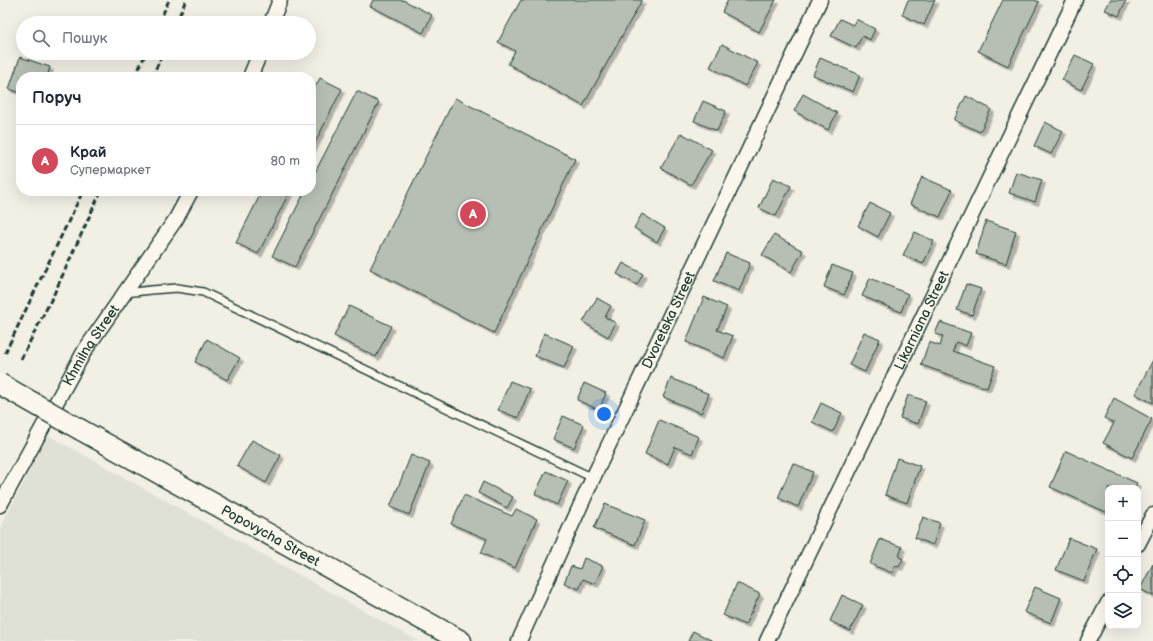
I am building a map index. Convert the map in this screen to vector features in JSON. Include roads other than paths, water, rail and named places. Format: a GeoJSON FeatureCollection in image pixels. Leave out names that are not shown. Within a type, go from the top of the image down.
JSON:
{"type":"FeatureCollection","features":[{"type":"Feature","properties":{"kind":"main road","name":"Popovycha Street"},"geometry":{"type":"LineString","coordinates":[[0,384],[461,641]]}},
{"type":"Feature","properties":{"kind":"street"},"geometry":{"type":"LineString","coordinates":[[274,16],[280,0]]}},
{"type":"Feature","properties":{"kind":"street","name":"Dvoretska Street"},"geometry":{"type":"LineString","coordinates":[[519,641],[593,478],[820,0]]}},
{"type":"Feature","properties":{"kind":"street","name":"Likarniana Street"},"geometry":{"type":"LineString","coordinates":[[767,641],[1075,0]]}},
{"type":"Feature","properties":{"kind":"street"},"geometry":{"type":"LineString","coordinates":[[252,72],[257,60]]}},
{"type":"Feature","properties":{"kind":"street","name":"Khmilna Street"},"geometry":{"type":"LineString","coordinates":[[0,505],[85,350],[176,219],[188,196]]}},
{"type":"Feature","properties":{"kind":"street"},"geometry":{"type":"LineString","coordinates":[[1141,538],[1153,515]]}},
{"type":"Feature","properties":{"kind":"street"},"geometry":{"type":"LineString","coordinates":[[1088,641],[1105,609]]}},
{"type":"Feature","properties":{"kind":"lane"},"geometry":{"type":"LineString","coordinates":[[124,293],[177,288],[203,292],[593,478]]}},
{"type":"Feature","properties":{"kind":"railway"},"geometry":{"type":"LineString","coordinates":[[162,16],[169,0]]}},
{"type":"Feature","properties":{"kind":"railway"},"geometry":{"type":"LineString","coordinates":[[179,16],[186,0]]}},
{"type":"Feature","properties":{"kind":"railway"},"geometry":{"type":"LineString","coordinates":[[137,72],[143,60]]}},
{"type":"Feature","properties":{"kind":"railway"},"geometry":{"type":"LineString","coordinates":[[154,72],[160,60]]}},
{"type":"Feature","properties":{"kind":"railway"},"geometry":{"type":"LineString","coordinates":[[5,353],[81,196]]}},
{"type":"Feature","properties":{"kind":"railway"},"geometry":{"type":"LineString","coordinates":[[21,359],[54,294],[99,196]]}},
{"type":"Feature","properties":{"kind":"place","name":"Край"},"geometry":{"type":"Point","coordinates":[473,214]}}]}
